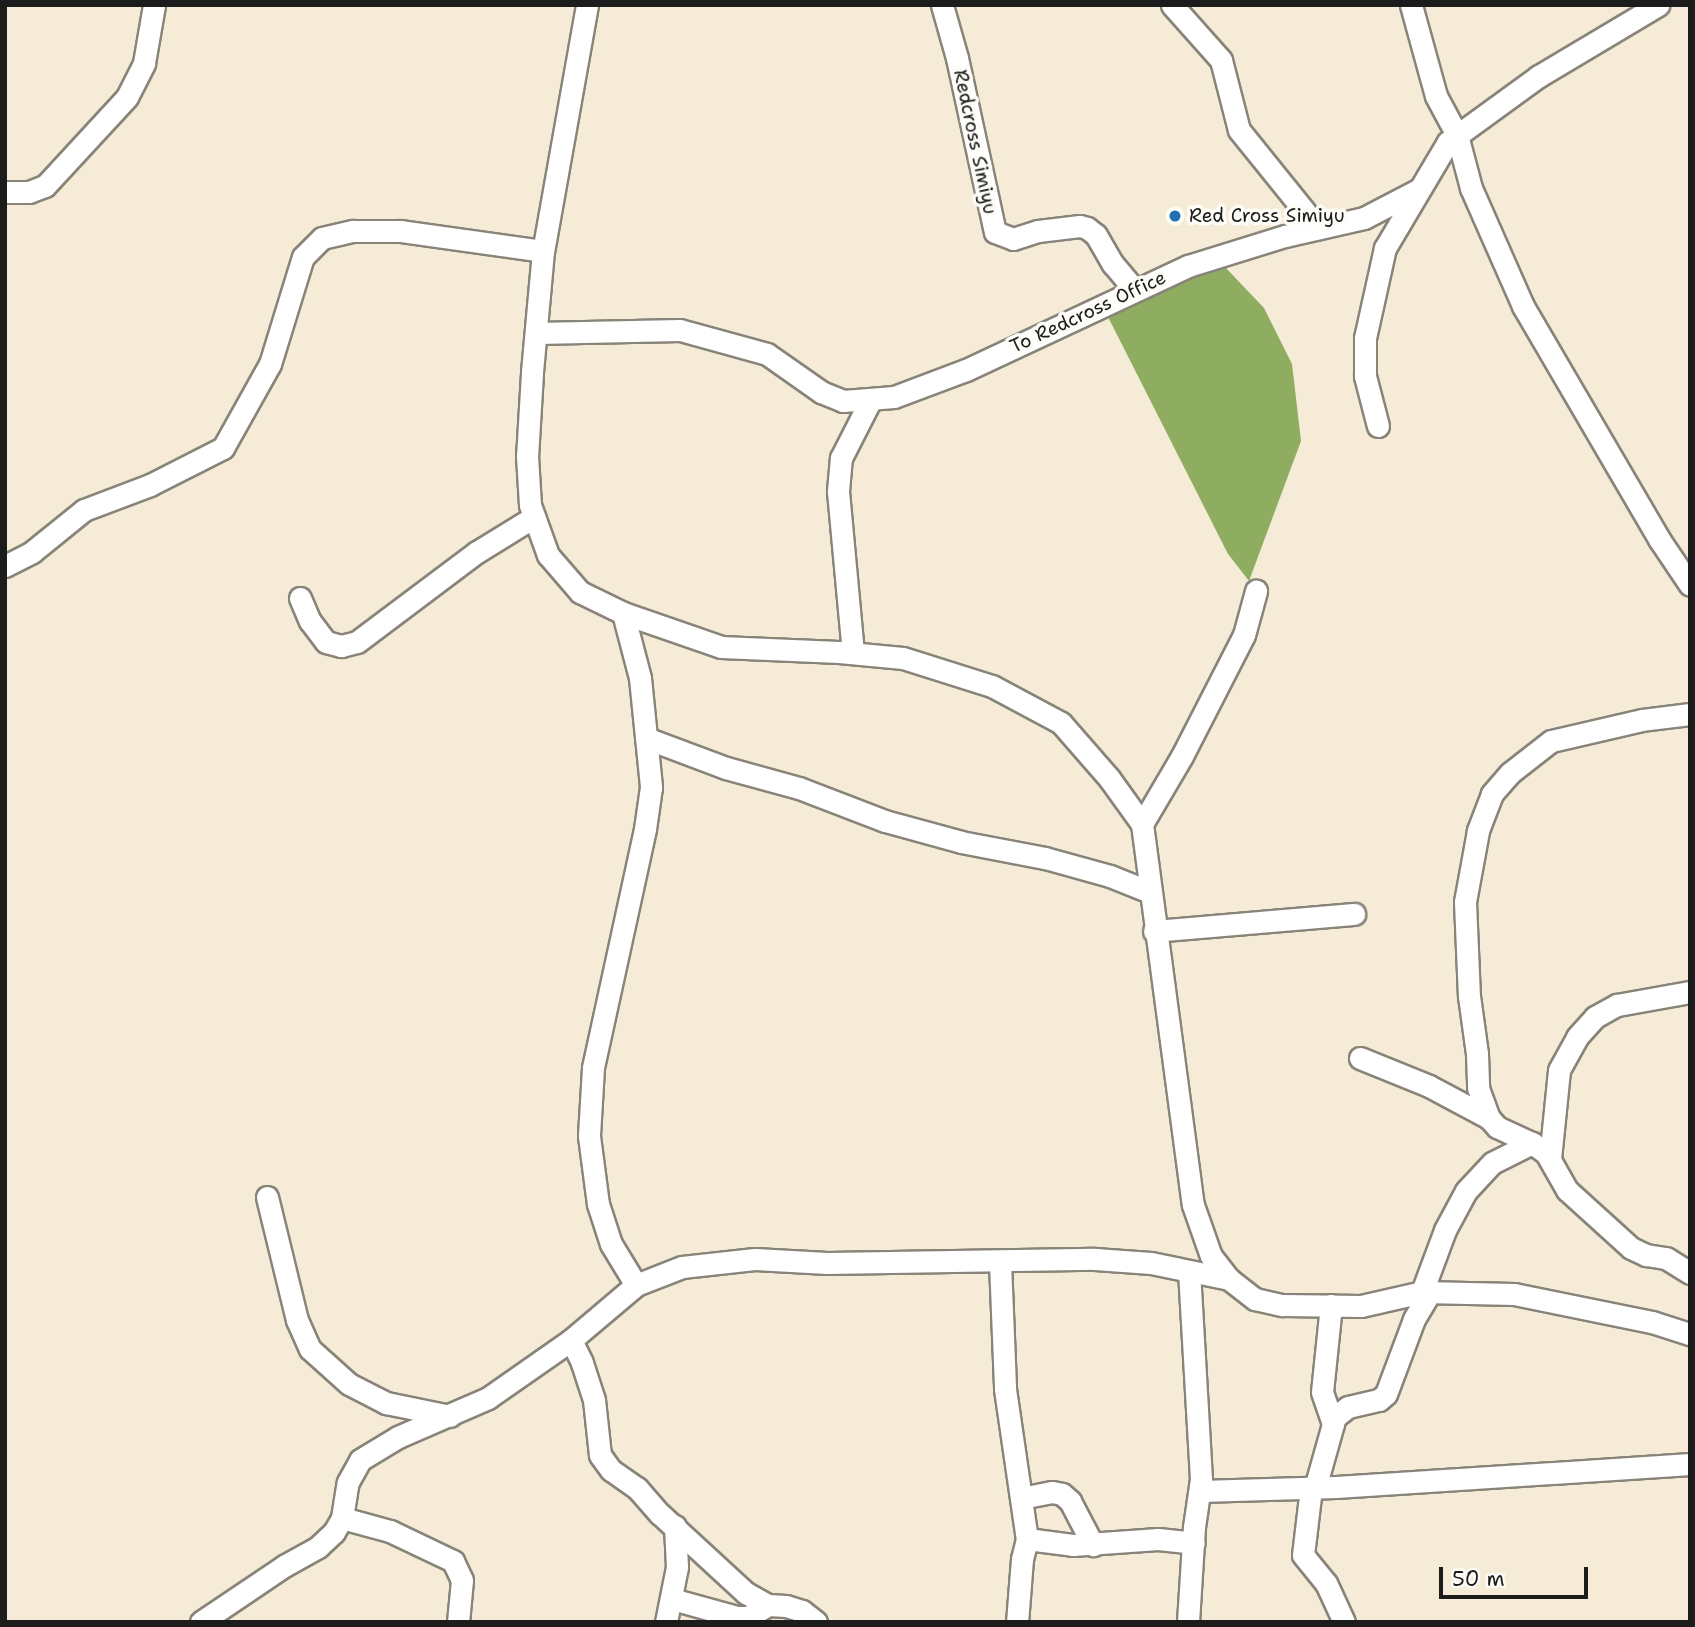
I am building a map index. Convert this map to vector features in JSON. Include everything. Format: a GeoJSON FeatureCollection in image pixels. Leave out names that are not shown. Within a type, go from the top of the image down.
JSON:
{"type":"FeatureCollection","features":[{"type":"Feature","properties":{"kind":"street"},"geometry":{"type":"LineString","coordinates":[[8,198],[45,186],[127,97],[144,63],[153,5]]}},
{"type":"Feature","properties":{"kind":"street"},"geometry":{"type":"LineString","coordinates":[[587,5],[543,251],[527,456],[530,505],[548,555],[580,592],[623,613],[721,647],[853,653],[903,659],[992,686],[1060,723],[1109,778],[1142,824],[1154,931],[1193,1205],[1211,1256],[1229,1279],[1255,1298],[1282,1305],[1361,1306],[1426,1292],[1514,1294],[1652,1322],[1690,1334]]}},
{"type":"Feature","properties":{"kind":"street","name":"Redcross Simiyu"},"geometry":{"type":"LineString","coordinates":[[942,5],[957,58],[995,232],[1013,239],[1038,231],[1080,226],[1087,228],[1096,235],[1113,264],[1134,289]]}},
{"type":"Feature","properties":{"kind":"street"},"geometry":{"type":"LineString","coordinates":[[1172,5],[1221,60],[1239,130],[1318,228]]}},
{"type":"Feature","properties":{"kind":"street"},"geometry":{"type":"LineString","coordinates":[[1411,5],[1436,96],[1457,135],[1471,188],[1523,306],[1652,527],[1690,585]]}},
{"type":"Feature","properties":{"kind":"street"},"geometry":{"type":"LineString","coordinates":[[1378,426],[1365,376],[1365,338],[1385,248],[1448,142],[1539,76],[1658,5]]}},
{"type":"Feature","properties":{"kind":"street","name":"To Redcross Office"},"geometry":{"type":"LineString","coordinates":[[536,333],[680,330],[767,354],[821,392],[843,401],[894,397],[965,370],[1134,289],[1188,267],[1318,228],[1364,218],[1418,190]]}},
{"type":"Feature","properties":{"kind":"street"},"geometry":{"type":"LineString","coordinates":[[5,566],[32,552],[83,510],[150,485],[223,448],[270,364],[303,257],[322,237],[353,231],[401,231],[543,251]]}},
{"type":"Feature","properties":{"kind":"street"},"geometry":{"type":"LineString","coordinates":[[853,653],[838,491],[841,458],[871,399]]}},
{"type":"Feature","properties":{"kind":"street"},"geometry":{"type":"LineString","coordinates":[[300,598],[310,621],[326,642],[341,646],[357,642],[477,552],[534,517]]}},
{"type":"Feature","properties":{"kind":"street"},"geometry":{"type":"LineString","coordinates":[[1142,824],[1182,756],[1238,648],[1256,591]]}},
{"type":"Feature","properties":{"kind":"street"},"geometry":{"type":"LineString","coordinates":[[623,613],[640,678],[651,787],[645,829],[593,1068],[589,1136],[598,1203],[611,1244],[636,1285]]}},
{"type":"Feature","properties":{"kind":"street"},"geometry":{"type":"LineString","coordinates":[[1489,1118],[1478,1088],[1478,1054],[1469,996],[1465,902],[1478,831],[1492,794],[1510,773],[1550,741],[1642,720],[1690,714]]}},
{"type":"Feature","properties":{"kind":"street"},"geometry":{"type":"LineString","coordinates":[[646,738],[726,768],[799,788],[885,821],[961,842],[1045,858],[1110,876],[1150,892]]}},
{"type":"Feature","properties":{"kind":"street"},"geometry":{"type":"LineString","coordinates":[[1154,931],[1354,914]]}},
{"type":"Feature","properties":{"kind":"street"},"geometry":{"type":"LineString","coordinates":[[1550,1159],[1559,1070],[1577,1037],[1595,1017],[1616,1005],[1690,992]]}},
{"type":"Feature","properties":{"kind":"street"},"geometry":{"type":"LineString","coordinates":[[1360,1058],[1440,1091],[1489,1118],[1497,1127],[1532,1143],[1550,1159],[1567,1190],[1631,1248],[1646,1255],[1666,1258],[1690,1273]]}},
{"type":"Feature","properties":{"kind":"street"},"geometry":{"type":"LineString","coordinates":[[1344,1622],[1326,1583],[1303,1555],[1313,1488],[1335,1418],[1348,1407],[1379,1399],[1386,1394],[1426,1292],[1445,1230],[1466,1191],[1492,1163],[1532,1143]]}},
{"type":"Feature","properties":{"kind":"street"},"geometry":{"type":"LineString","coordinates":[[267,1196],[297,1320],[310,1349],[349,1384],[386,1403],[450,1416]]}},
{"type":"Feature","properties":{"kind":"street"},"geometry":{"type":"LineString","coordinates":[[201,1622],[284,1566],[318,1547],[334,1532],[342,1518],[348,1482],[360,1460],[398,1437],[488,1398],[571,1340],[636,1285],[682,1267],[755,1259],[827,1263],[1095,1259],[1151,1263],[1229,1279]]}},
{"type":"Feature","properties":{"kind":"street"},"geometry":{"type":"LineString","coordinates":[[1000,1262],[1005,1389],[1027,1539],[1022,1559],[1017,1622]]}},
{"type":"Feature","properties":{"kind":"street"},"geometry":{"type":"LineString","coordinates":[[1188,1622],[1200,1491],[1189,1271]]}},
{"type":"Feature","properties":{"kind":"street"},"geometry":{"type":"LineString","coordinates":[[1331,1306],[1322,1392],[1333,1424]]}},
{"type":"Feature","properties":{"kind":"street"},"geometry":{"type":"LineString","coordinates":[[571,1340],[594,1400],[600,1455],[611,1470],[637,1488],[746,1593],[768,1605],[786,1605],[816,1622]]}},
{"type":"Feature","properties":{"kind":"street"},"geometry":{"type":"LineString","coordinates":[[1200,1491],[1313,1488],[1690,1464]]}},
{"type":"Feature","properties":{"kind":"street"},"geometry":{"type":"LineString","coordinates":[[1021,1498],[1052,1492],[1062,1494],[1070,1501],[1093,1545]]}},
{"type":"Feature","properties":{"kind":"street"},"geometry":{"type":"LineString","coordinates":[[342,1518],[390,1531],[453,1561],[462,1580],[458,1622]]}},
{"type":"Feature","properties":{"kind":"street"},"geometry":{"type":"LineString","coordinates":[[666,1622],[677,1567],[674,1526]]}},
{"type":"Feature","properties":{"kind":"street"},"geometry":{"type":"LineString","coordinates":[[1027,1539],[1093,1545],[1158,1539],[1194,1544]]}},
{"type":"Feature","properties":{"kind":"street"},"geometry":{"type":"LineString","coordinates":[[672,1599],[737,1617],[748,1617],[768,1605]]}},
{"type":"Feature","properties":{"kind":"green space"},"geometry":{"type":"Polygon","coordinates":[[[1224,266],[1264,308],[1292,364],[1301,441],[1249,581],[1228,554],[1103,307],[1224,266]]]}},
{"type":"Feature","properties":{"kind":"place","name":"Red Cross Simiyu"},"geometry":{"type":"Point","coordinates":[1175,216]}}]}
